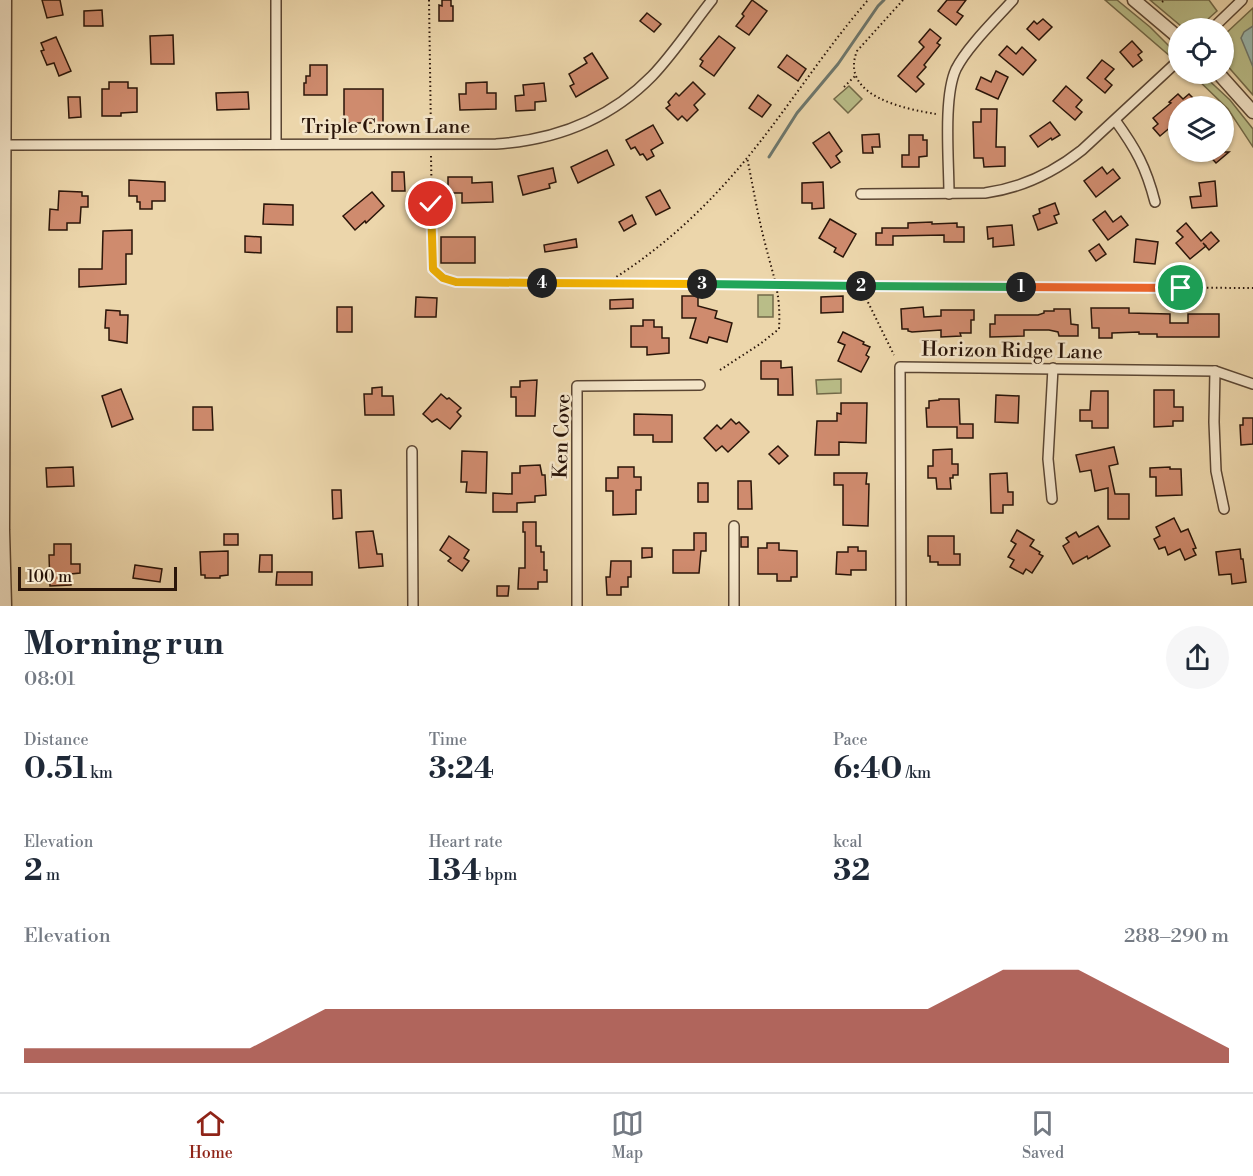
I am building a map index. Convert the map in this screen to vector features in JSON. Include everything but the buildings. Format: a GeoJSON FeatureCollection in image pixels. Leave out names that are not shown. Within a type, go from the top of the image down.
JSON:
{"type":"FeatureCollection","features":[{"type":"Feature","properties":{"kind":"street"},"geometry":{"type":"LineString","coordinates":[[5,0],[6,145],[2,531],[5,606]]}},
{"type":"Feature","properties":{"kind":"street"},"geometry":{"type":"LineString","coordinates":[[276,0],[276,144]]}},
{"type":"Feature","properties":{"kind":"street","name":"Triple Crown Lane"},"geometry":{"type":"LineString","coordinates":[[6,145],[496,144],[536,140],[574,128],[610,110],[641,86],[661,66],[711,0]]}},
{"type":"Feature","properties":{"kind":"street"},"geometry":{"type":"LineString","coordinates":[[949,194],[949,101],[953,77],[961,61],[1013,0]]}},
{"type":"Feature","properties":{"kind":"street"},"geometry":{"type":"LineString","coordinates":[[1134,0],[1168,29]]}},
{"type":"Feature","properties":{"kind":"street"},"geometry":{"type":"LineString","coordinates":[[1223,18],[1242,0]]}},
{"type":"Feature","properties":{"kind":"street"},"geometry":{"type":"LineString","coordinates":[[861,194],[949,194],[1000,191],[1035,180],[1068,162],[1168,70]]}},
{"type":"Feature","properties":{"kind":"street"},"geometry":{"type":"LineString","coordinates":[[1228,84],[1253,112]]}},
{"type":"Feature","properties":{"kind":"street"},"geometry":{"type":"LineString","coordinates":[[1115,120],[1141,160],[1155,202]]}},
{"type":"Feature","properties":{"kind":"street","name":"Horizon Ridge Lane"},"geometry":{"type":"LineString","coordinates":[[901,606],[900,367],[1215,371],[1253,384]]}},
{"type":"Feature","properties":{"kind":"street"},"geometry":{"type":"LineString","coordinates":[[1052,499],[1048,459],[1053,368]]}},
{"type":"Feature","properties":{"kind":"street"},"geometry":{"type":"LineString","coordinates":[[1215,371],[1216,471],[1224,509]]}},
{"type":"Feature","properties":{"kind":"street","name":"Ken Cove"},"geometry":{"type":"LineString","coordinates":[[577,606],[577,386],[700,385]]}},
{"type":"Feature","properties":{"kind":"street"},"geometry":{"type":"LineString","coordinates":[[412,451],[413,606]]}},
{"type":"Feature","properties":{"kind":"street"},"geometry":{"type":"LineString","coordinates":[[734,526],[734,606]]}},
{"type":"Feature","properties":{"kind":"path"},"geometry":{"type":"LineString","coordinates":[[429,0],[431,137]]}},
{"type":"Feature","properties":{"kind":"path"},"geometry":{"type":"LineString","coordinates":[[603,285],[633,267],[694,216],[722,187],[868,0]]}},
{"type":"Feature","properties":{"kind":"path"},"geometry":{"type":"LineString","coordinates":[[903,0],[857,51],[853,61],[856,75],[862,85],[892,105],[936,114]]}},
{"type":"Feature","properties":{"kind":"path"},"geometry":{"type":"LineString","coordinates":[[844,87],[856,75]]}},
{"type":"Feature","properties":{"kind":"path"},"geometry":{"type":"LineString","coordinates":[[431,156],[433,269],[443,278],[456,282],[603,285],[1253,288]]}},
{"type":"Feature","properties":{"kind":"path"},"geometry":{"type":"LineString","coordinates":[[720,370],[779,329],[780,308],[777,285],[766,247],[747,157]]}},
{"type":"Feature","properties":{"kind":"path"},"geometry":{"type":"LineString","coordinates":[[860,286],[894,356]]}},
{"type":"Feature","properties":{"kind":"green space"},"geometry":{"type":"Polygon","coordinates":[[[1105,0],[1117,0],[1150,27],[1168,45],[1168,54],[1105,0]]]}},
{"type":"Feature","properties":{"kind":"green space"},"geometry":{"type":"Polygon","coordinates":[[[1150,0],[1209,0],[1217,11],[1209,18],[1171,18],[1150,0]]]}},
{"type":"Feature","properties":{"kind":"green space"},"geometry":{"type":"Polygon","coordinates":[[[1253,8],[1253,95],[1234,73],[1234,26],[1253,8]]]}},
{"type":"Feature","properties":{"kind":"green space"},"geometry":{"type":"Polygon","coordinates":[[[1202,84],[1213,84],[1226,96],[1215,96],[1202,84]]]}},
{"type":"Feature","properties":{"kind":"green space"},"geometry":{"type":"Polygon","coordinates":[[[849,86],[862,99],[848,113],[834,99],[849,86]]]}},
{"type":"Feature","properties":{"kind":"green space"},"geometry":{"type":"Polygon","coordinates":[[[1234,105],[1253,129],[1253,147],[1234,118],[1234,105]]]}},
{"type":"Feature","properties":{"kind":"green space"},"geometry":{"type":"Polygon","coordinates":[[[758,295],[773,295],[773,317],[758,317],[758,295]]]}},
{"type":"Feature","properties":{"kind":"green space"},"geometry":{"type":"Polygon","coordinates":[[[841,379],[841,393],[817,394],[816,380],[841,379]]]}},
{"type":"Feature","properties":{"kind":"water"},"geometry":{"type":"Polygon","coordinates":[[[1253,26],[1253,67],[1241,38],[1244,32],[1253,26]]]}},
{"type":"Feature","properties":{"kind":"waterway"},"geometry":{"type":"LineString","coordinates":[[769,157],[797,113],[838,64],[884,0]]}},
{"type":"Feature","properties":{"kind":"route"},"geometry":{"type":"LineString","coordinates":[[431,204],[433,269],[443,278],[456,282],[1181,288]]}}]}
